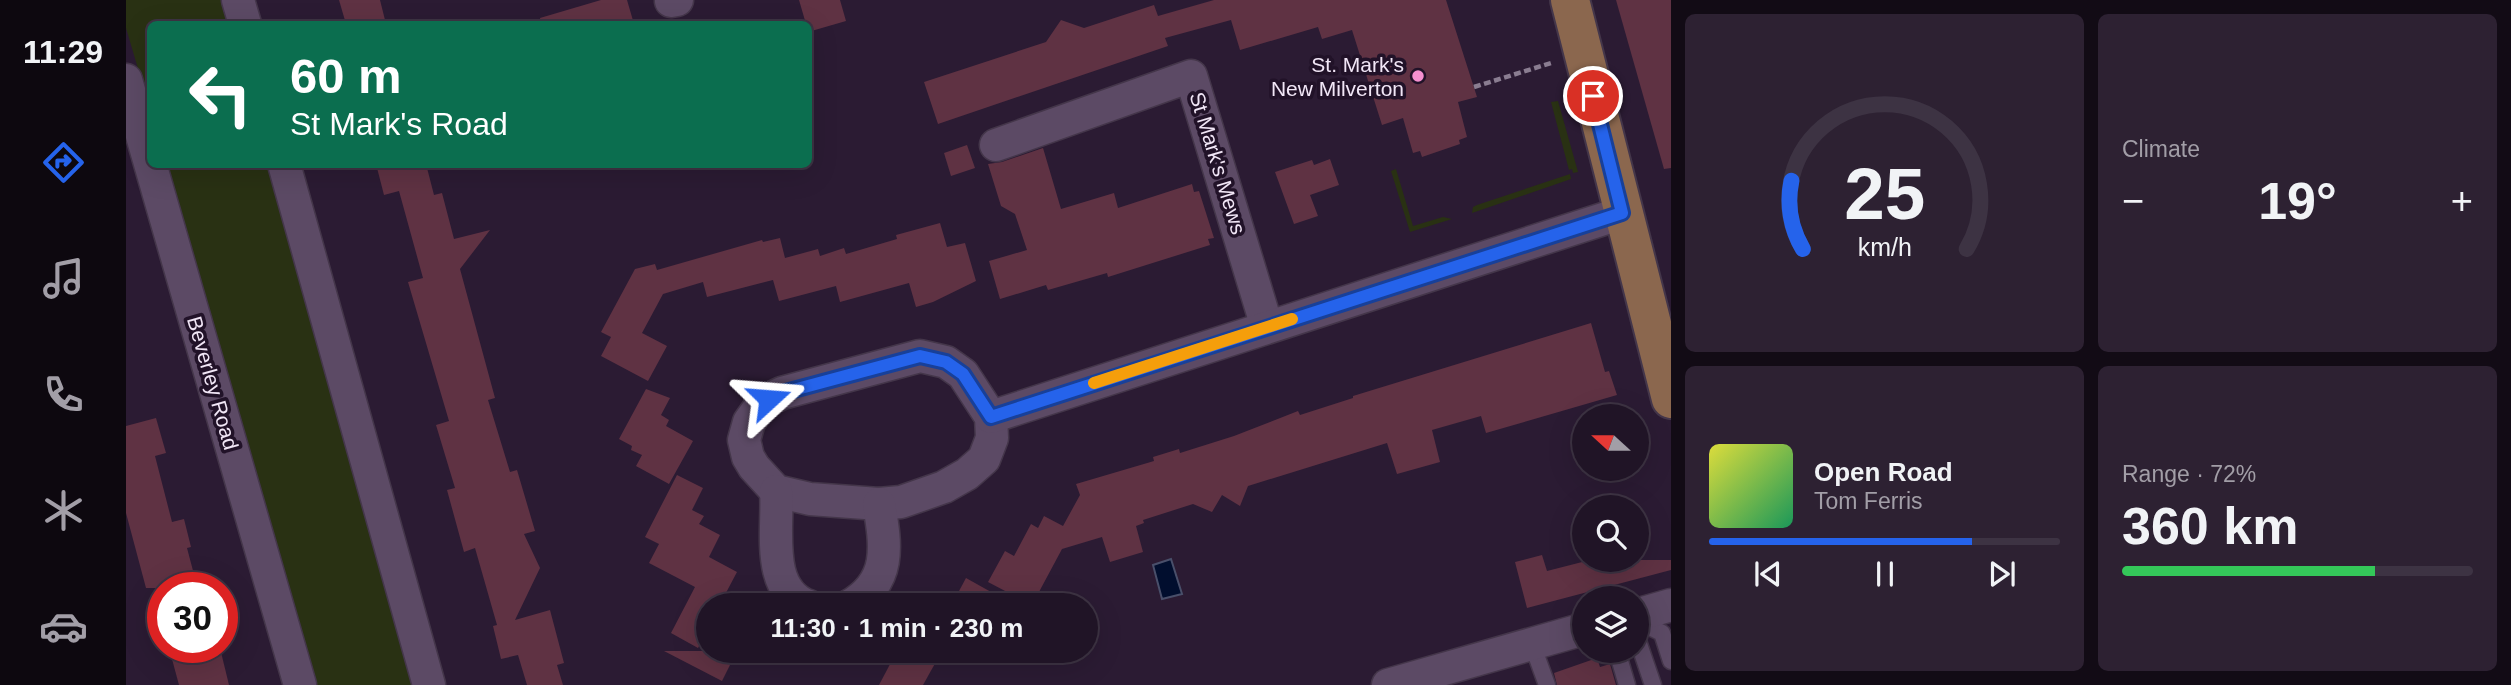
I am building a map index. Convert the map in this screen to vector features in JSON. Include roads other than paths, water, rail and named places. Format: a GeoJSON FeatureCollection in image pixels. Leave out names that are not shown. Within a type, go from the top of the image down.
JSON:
{"type":"FeatureCollection","features":[{"type":"Feature","properties":{"kind":"main road"},"geometry":{"type":"LineString","coordinates":[[1570,0],[1671,399]]}},
{"type":"Feature","properties":{"kind":"street"},"geometry":{"type":"LineString","coordinates":[[238,0],[244,21]]}},
{"type":"Feature","properties":{"kind":"street","name":"St Mark's Mews"},"geometry":{"type":"LineString","coordinates":[[996,145],[1191,76],[1267,327]]}},
{"type":"Feature","properties":{"kind":"street","name":"Beverley Road"},"geometry":{"type":"LineString","coordinates":[[126,80],[147,153]]}},
{"type":"Feature","properties":{"kind":"street","name":"Beverley Road"},"geometry":{"type":"LineString","coordinates":[[151,168],[300,685]]}},
{"type":"Feature","properties":{"kind":"street"},"geometry":{"type":"LineString","coordinates":[[285,168],[429,685]]}},
{"type":"Feature","properties":{"kind":"street"},"geometry":{"type":"LineString","coordinates":[[991,417],[1622,213]]}},
{"type":"Feature","properties":{"kind":"street"},"geometry":{"type":"LineString","coordinates":[[920,356],[946,362],[963,374],[991,417],[992,438],[984,459],[967,474],[920,496],[879,504],[810,499],[776,491],[754,467],[748,457],[744,440],[749,422],[769,399],[782,393],[920,356]]}},
{"type":"Feature","properties":{"kind":"street"},"geometry":{"type":"LineString","coordinates":[[776,491],[776,555],[779,573],[791,593]]}},
{"type":"Feature","properties":{"kind":"street"},"geometry":{"type":"LineString","coordinates":[[867,593],[883,563],[884,532],[879,504]]}},
{"type":"Feature","properties":{"kind":"street"},"geometry":{"type":"LineString","coordinates":[[1649,613],[1671,605]]}},
{"type":"Feature","properties":{"kind":"street"},"geometry":{"type":"LineString","coordinates":[[1388,685],[1572,632]]}},
{"type":"Feature","properties":{"kind":"lane"},"geometry":{"type":"LineString","coordinates":[[1649,625],[1662,633],[1671,661]]}},
{"type":"Feature","properties":{"kind":"lane"},"geometry":{"type":"LineString","coordinates":[[1532,644],[1547,685]]}},
{"type":"Feature","properties":{"kind":"lane"},"geometry":{"type":"LineString","coordinates":[[1620,663],[1627,685]]}},
{"type":"Feature","properties":{"kind":"lane"},"geometry":{"type":"LineString","coordinates":[[1646,663],[1653,685]]}},
{"type":"Feature","properties":{"kind":"water"},"geometry":{"type":"Polygon","coordinates":[[[1171,559],[1182,594],[1162,599],[1153,565],[1171,559]]]}},
{"type":"Feature","properties":{"kind":"place","name":"St. Mark's New Milverton"},"geometry":{"type":"Point","coordinates":[1418,76]}}]}
